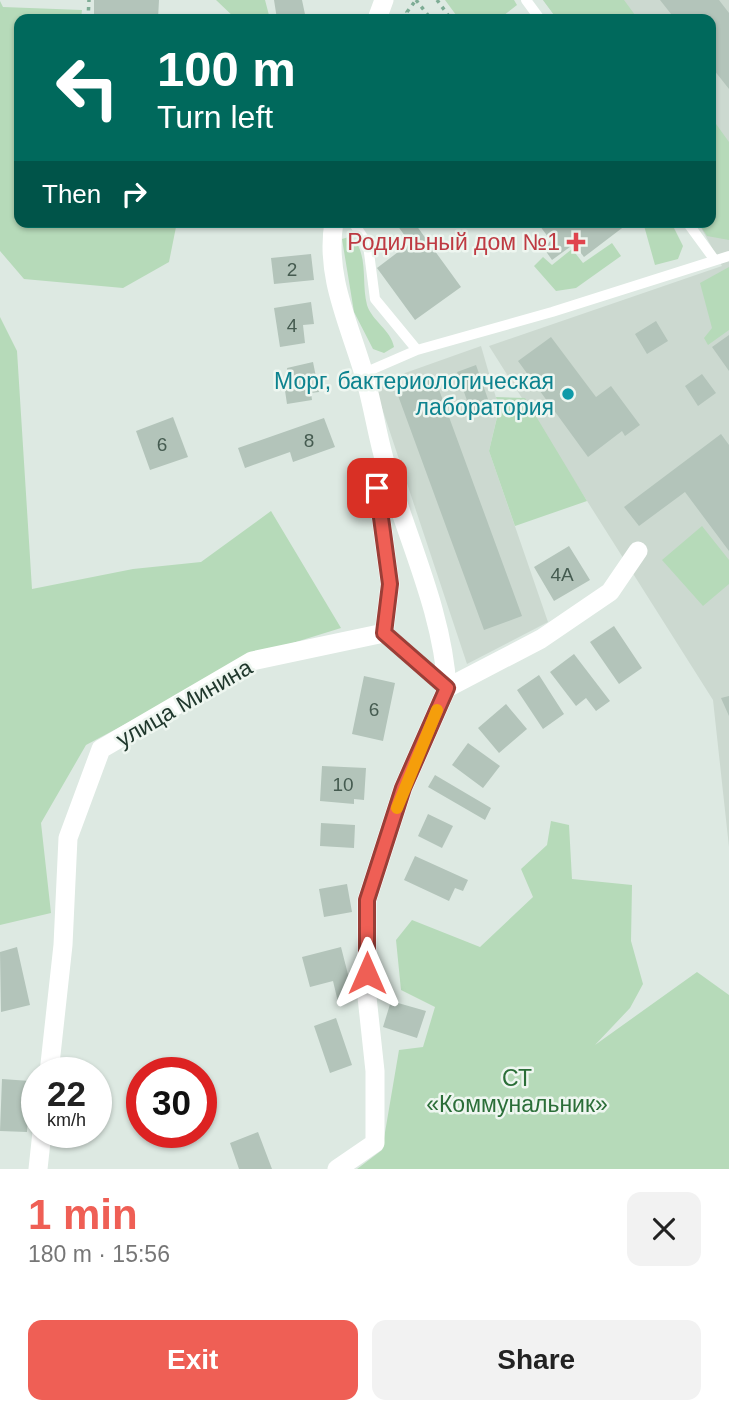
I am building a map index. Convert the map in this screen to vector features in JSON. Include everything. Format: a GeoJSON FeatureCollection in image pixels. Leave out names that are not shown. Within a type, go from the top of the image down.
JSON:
{"type":"FeatureCollection","features":[{"type":"Feature","properties":{"kind":"street"},"geometry":{"type":"LineString","coordinates":[[334,228],[331,267],[343,316],[364,373],[386,467],[445,651],[447,688],[403,788],[367,900],[367,997],[374,1071],[375,1143],[337,1169]]}},
{"type":"Feature","properties":{"kind":"street"},"geometry":{"type":"LineString","coordinates":[[384,633],[390,584],[377,488],[386,467]]}},
{"type":"Feature","properties":{"kind":"street"},"geometry":{"type":"LineString","coordinates":[[447,688],[541,639],[610,592],[638,551]]}},
{"type":"Feature","properties":{"kind":"street","name":"улица Минина"},"geometry":{"type":"LineString","coordinates":[[51,1057],[63,945],[68,838],[101,749],[253,661],[384,633]]}},
{"type":"Feature","properties":{"kind":"street"},"geometry":{"type":"LineString","coordinates":[[38,1169],[40,1148]]}},
{"type":"Feature","properties":{"kind":"lane"},"geometry":{"type":"LineString","coordinates":[[358,228],[368,244],[375,299],[417,350]]}},
{"type":"Feature","properties":{"kind":"lane"},"geometry":{"type":"LineString","coordinates":[[691,228],[714,259]]}},
{"type":"Feature","properties":{"kind":"lane"},"geometry":{"type":"LineString","coordinates":[[364,373],[417,350],[552,312],[729,256]]}},
{"type":"Feature","properties":{"kind":"lane"},"geometry":{"type":"LineString","coordinates":[[384,633],[447,688]]}},
{"type":"Feature","properties":{"kind":"path"},"geometry":{"type":"LineString","coordinates":[[416,0],[427,14]]}},
{"type":"Feature","properties":{"kind":"shaded area"},"geometry":{"type":"Polygon","coordinates":[[[543,0],[729,0],[729,847],[713,700],[489,346],[722,266],[701,228],[716,228],[716,14],[553,14],[543,0]]]}},
{"type":"Feature","properties":{"kind":"shaded area"},"geometry":{"type":"Polygon","coordinates":[[[481,346],[499,408],[489,451],[548,622],[467,664],[374,384],[481,346]]]}},
{"type":"Feature","properties":{"kind":"green space"},"geometry":{"type":"Polygon","coordinates":[[[216,0],[265,0],[269,14],[231,14],[216,0]]]}},
{"type":"Feature","properties":{"kind":"green space"},"geometry":{"type":"Polygon","coordinates":[[[445,0],[514,0],[517,5],[505,14],[455,14],[445,0]]]}},
{"type":"Feature","properties":{"kind":"green space"},"geometry":{"type":"Polygon","coordinates":[[[543,0],[624,0],[634,14],[553,14],[543,0]]]}},
{"type":"Feature","properties":{"kind":"green space"},"geometry":{"type":"Polygon","coordinates":[[[0,1],[3,7],[82,10],[82,14],[14,14],[14,228],[176,228],[169,262],[123,288],[24,279],[0,251],[0,1]]]}},
{"type":"Feature","properties":{"kind":"green space"},"geometry":{"type":"Polygon","coordinates":[[[716,124],[729,142],[729,240],[707,236],[702,228],[716,228],[716,124]]]}},
{"type":"Feature","properties":{"kind":"green space"},"geometry":{"type":"Polygon","coordinates":[[[645,228],[674,228],[683,246],[678,259],[655,265],[645,228]]]}},
{"type":"Feature","properties":{"kind":"green space"},"geometry":{"type":"Polygon","coordinates":[[[352,236],[363,260],[365,296],[369,311],[389,336],[394,347],[384,353],[373,349],[354,312],[342,239],[352,236]]]}},
{"type":"Feature","properties":{"kind":"green space"},"geometry":{"type":"Polygon","coordinates":[[[612,243],[621,256],[576,288],[556,291],[534,266],[543,257],[552,265],[572,249],[583,263],[612,243]]]}},
{"type":"Feature","properties":{"kind":"green space"},"geometry":{"type":"Polygon","coordinates":[[[729,267],[729,330],[708,345],[704,338],[712,328],[700,283],[729,267]]]}},
{"type":"Feature","properties":{"kind":"green space"},"geometry":{"type":"Polygon","coordinates":[[[0,317],[17,351],[32,589],[133,569],[201,562],[271,511],[341,628],[257,654],[86,745],[41,823],[51,913],[0,925],[0,317]]]}},
{"type":"Feature","properties":{"kind":"green space"},"geometry":{"type":"Polygon","coordinates":[[[496,397],[525,398],[587,501],[515,526],[489,451],[499,409],[496,397]]]}},
{"type":"Feature","properties":{"kind":"green space"},"geometry":{"type":"Polygon","coordinates":[[[702,526],[729,560],[729,584],[703,606],[662,560],[702,526]]]}},
{"type":"Feature","properties":{"kind":"green space","name":"СТ «Коммунальник»"},"geometry":{"type":"Polygon","coordinates":[[[551,821],[569,825],[572,879],[632,885],[631,941],[643,984],[630,1008],[595,1045],[697,972],[729,995],[729,1169],[357,1169],[382,1150],[399,1050],[423,1047],[435,1007],[401,990],[396,940],[412,920],[480,947],[533,897],[521,869],[547,845],[551,821]]]}},
{"type":"Feature","properties":{"kind":"building"},"geometry":{"type":"Polygon","coordinates":[[[94,0],[159,0],[158,14],[94,14],[94,0]]]}},
{"type":"Feature","properties":{"kind":"building"},"geometry":{"type":"Polygon","coordinates":[[[274,0],[302,0],[305,14],[276,14],[274,0]]]}},
{"type":"Feature","properties":{"kind":"building"},"geometry":{"type":"Polygon","coordinates":[[[660,0],[719,0],[729,13],[729,89],[716,73],[716,14],[671,14],[660,0]]]}},
{"type":"Feature","properties":{"kind":"building"},"geometry":{"type":"Polygon","coordinates":[[[399,228],[418,228],[461,287],[415,320],[377,268],[410,243],[399,228]]]}},
{"type":"Feature","properties":{"kind":"building","name":"Родильный дом №1"},"geometry":{"type":"Polygon","coordinates":[[[541,228],[622,228],[584,257],[574,244],[552,260],[543,247],[551,241],[541,228]]]}},
{"type":"Feature","properties":{"kind":"building"},"geometry":{"type":"Polygon","coordinates":[[[311,254],[314,280],[274,284],[271,258],[311,254]]]}},
{"type":"Feature","properties":{"kind":"building"},"geometry":{"type":"Polygon","coordinates":[[[311,302],[314,324],[303,325],[305,343],[280,347],[274,308],[311,302]]]}},
{"type":"Feature","properties":{"kind":"building"},"geometry":{"type":"Polygon","coordinates":[[[656,321],[668,341],[647,354],[635,334],[656,321]]]}},
{"type":"Feature","properties":{"kind":"building"},"geometry":{"type":"Polygon","coordinates":[[[729,335],[729,371],[712,347],[729,335]]]}},
{"type":"Feature","properties":{"kind":"building","name":"Морг, бактериологическая лаборатория"},"geometry":{"type":"Polygon","coordinates":[[[551,337],[596,397],[611,386],[640,425],[625,436],[622,431],[588,457],[518,361],[551,337]]]}},
{"type":"Feature","properties":{"kind":"building"},"geometry":{"type":"Polygon","coordinates":[[[313,362],[319,392],[311,393],[312,400],[287,404],[284,384],[290,382],[287,368],[313,362]]]}},
{"type":"Feature","properties":{"kind":"building"},"geometry":{"type":"Polygon","coordinates":[[[476,365],[490,405],[471,412],[457,372],[476,365]]]}},
{"type":"Feature","properties":{"kind":"building"},"geometry":{"type":"Polygon","coordinates":[[[702,374],[716,393],[698,406],[685,386],[702,374]]]}},
{"type":"Feature","properties":{"kind":"building"},"geometry":{"type":"Polygon","coordinates":[[[434,376],[522,616],[484,630],[396,390],[434,376]]]}},
{"type":"Feature","properties":{"kind":"building"},"geometry":{"type":"Polygon","coordinates":[[[173,417],[188,457],[150,470],[136,431],[173,417]]]}},
{"type":"Feature","properties":{"kind":"building"},"geometry":{"type":"Polygon","coordinates":[[[324,418],[335,447],[293,462],[290,452],[245,468],[238,448],[324,418]]]}},
{"type":"Feature","properties":{"kind":"building"},"geometry":{"type":"Polygon","coordinates":[[[721,434],[729,445],[729,551],[685,492],[639,526],[624,507],[721,434]]]}},
{"type":"Feature","properties":{"kind":"building"},"geometry":{"type":"Polygon","coordinates":[[[569,546],[590,580],[554,601],[534,567],[569,546]]]}},
{"type":"Feature","properties":{"kind":"building"},"geometry":{"type":"Polygon","coordinates":[[[614,626],[642,668],[619,684],[590,642],[614,626]]]}},
{"type":"Feature","properties":{"kind":"building"},"geometry":{"type":"Polygon","coordinates":[[[574,654],[610,701],[596,711],[586,698],[576,706],[550,672],[574,654]]]}},
{"type":"Feature","properties":{"kind":"building"},"geometry":{"type":"Polygon","coordinates":[[[539,675],[564,714],[543,729],[517,690],[539,675]]]}},
{"type":"Feature","properties":{"kind":"building"},"geometry":{"type":"Polygon","coordinates":[[[364,676],[395,683],[383,741],[352,734],[364,676]]]}},
{"type":"Feature","properties":{"kind":"building"},"geometry":{"type":"Polygon","coordinates":[[[729,696],[729,716],[721,698],[729,696]]]}},
{"type":"Feature","properties":{"kind":"building"},"geometry":{"type":"Polygon","coordinates":[[[506,704],[527,729],[499,753],[478,728],[506,704]]]}},
{"type":"Feature","properties":{"kind":"building"},"geometry":{"type":"Polygon","coordinates":[[[468,743],[500,766],[483,788],[452,765],[468,743]]]}},
{"type":"Feature","properties":{"kind":"building"},"geometry":{"type":"Polygon","coordinates":[[[322,766],[366,768],[364,800],[354,799],[354,804],[320,801],[322,766]]]}},
{"type":"Feature","properties":{"kind":"building"},"geometry":{"type":"Polygon","coordinates":[[[435,775],[491,808],[485,820],[428,787],[435,775]]]}},
{"type":"Feature","properties":{"kind":"building"},"geometry":{"type":"Polygon","coordinates":[[[428,814],[453,826],[442,848],[418,836],[428,814]]]}},
{"type":"Feature","properties":{"kind":"building"},"geometry":{"type":"Polygon","coordinates":[[[321,823],[355,825],[354,848],[320,846],[321,823]]]}},
{"type":"Feature","properties":{"kind":"building"},"geometry":{"type":"Polygon","coordinates":[[[415,856],[468,880],[463,891],[455,888],[449,901],[404,880],[415,856]]]}},
{"type":"Feature","properties":{"kind":"building"},"geometry":{"type":"Polygon","coordinates":[[[347,884],[352,912],[324,917],[319,889],[347,884]]]}},
{"type":"Feature","properties":{"kind":"building"},"geometry":{"type":"Polygon","coordinates":[[[17,947],[30,1005],[1,1012],[0,952],[17,947]]]}},
{"type":"Feature","properties":{"kind":"building"},"geometry":{"type":"Polygon","coordinates":[[[341,947],[354,998],[338,1002],[333,981],[310,987],[302,957],[341,947]]]}},
{"type":"Feature","properties":{"kind":"building"},"geometry":{"type":"Polygon","coordinates":[[[391,1001],[426,1011],[417,1038],[383,1027],[391,1001]]]}},
{"type":"Feature","properties":{"kind":"building"},"geometry":{"type":"Polygon","coordinates":[[[336,1018],[352,1065],[330,1073],[314,1026],[336,1018]]]}},
{"type":"Feature","properties":{"kind":"building"},"geometry":{"type":"Polygon","coordinates":[[[2,1079],[21,1080],[21,1132],[0,1131],[2,1079]]]}},
{"type":"Feature","properties":{"kind":"building"},"geometry":{"type":"Polygon","coordinates":[[[258,1132],[272,1169],[239,1169],[230,1143],[258,1132]]]}},
{"type":"Feature","properties":{"kind":"slow traffic"},"geometry":{"type":"LineString","coordinates":[[397,808],[437,710]]}},
{"type":"Feature","properties":{"kind":"place","name":"Родильный дом №1"},"geometry":{"type":"Point","coordinates":[576,242]}},
{"type":"Feature","properties":{"kind":"place","name":"Морг, бактериологическая лаборатория"},"geometry":{"type":"Point","coordinates":[568,394]}},
{"type":"Feature","properties":{"kind":"route"},"geometry":{"type":"LineString","coordinates":[[367,973],[367,900],[403,788],[447,688],[384,633],[390,584],[377,488]]}}]}
